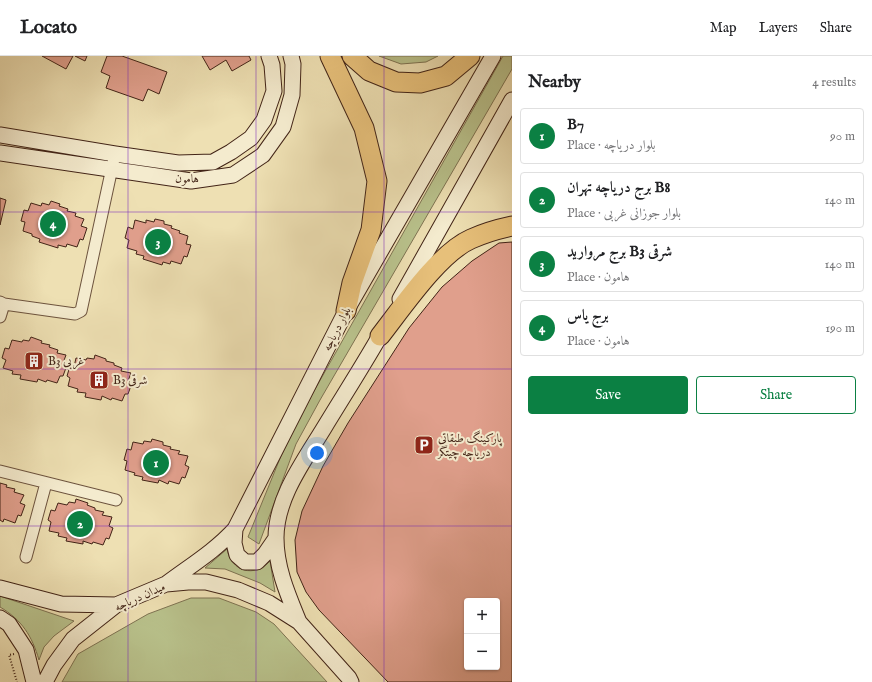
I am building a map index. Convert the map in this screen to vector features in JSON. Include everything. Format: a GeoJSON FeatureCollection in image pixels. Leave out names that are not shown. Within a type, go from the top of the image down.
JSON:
{"type":"FeatureCollection","features":[{"type":"Feature","properties":{"kind":"highway"},"geometry":{"type":"LineString","coordinates":[[330,56],[364,128],[377,181],[371,230],[352,283],[346,311]]}},
{"type":"Feature","properties":{"kind":"highway"},"geometry":{"type":"LineString","coordinates":[[352,56],[369,72],[396,82],[420,84],[446,76],[470,56]]}},
{"type":"Feature","properties":{"kind":"highway"},"geometry":{"type":"LineString","coordinates":[[380,336],[445,256],[470,239],[512,226]]}},
{"type":"Feature","properties":{"kind":"main road","name":"هامون"},"geometry":{"type":"LineString","coordinates":[[0,135],[178,163],[213,162],[251,138],[264,120],[274,91],[272,65],[269,56]]}},
{"type":"Feature","properties":{"kind":"main road","name":"هامون"},"geometry":{"type":"LineString","coordinates":[[0,153],[191,181],[233,175],[263,155],[283,127],[292,94],[293,64],[290,56]]}},
{"type":"Feature","properties":{"kind":"main road","name":"بلوار دریاچه"},"geometry":{"type":"LineString","coordinates":[[166,584],[211,552],[235,529],[346,311],[493,56]]}},
{"type":"Feature","properties":{"kind":"main road"},"geometry":{"type":"LineString","coordinates":[[299,622],[283,583],[277,556],[276,538],[278,519],[290,484],[380,336],[512,100]]}},
{"type":"Feature","properties":{"kind":"main road"},"geometry":{"type":"LineString","coordinates":[[235,529],[234,543],[237,555],[245,562],[257,562],[265,554],[276,538]]}},
{"type":"Feature","properties":{"kind":"main road","name":"میدان دریاچه"},"geometry":{"type":"LineString","coordinates":[[45,682],[54,665],[73,639],[116,605],[166,584],[206,582],[238,590],[269,603],[299,622],[352,681]]}},
{"type":"Feature","properties":{"kind":"main road"},"geometry":{"type":"LineString","coordinates":[[0,588],[61,604],[116,605]]}},
{"type":"Feature","properties":{"kind":"main road"},"geometry":{"type":"LineString","coordinates":[[0,618],[9,624],[26,650],[34,682]]}},
{"type":"Feature","properties":{"kind":"street"},"geometry":{"type":"LineString","coordinates":[[0,317],[2,303],[75,314],[81,311],[115,154]]}},
{"type":"Feature","properties":{"kind":"street"},"geometry":{"type":"LineString","coordinates":[[0,471],[116,500]]}},
{"type":"Feature","properties":{"kind":"street"},"geometry":{"type":"LineString","coordinates":[[26,557],[46,483]]}},
{"type":"Feature","properties":{"kind":"green space"},"geometry":{"type":"Polygon","coordinates":[[[379,56],[438,56],[426,62],[401,64],[379,56]]]}},
{"type":"Feature","properties":{"kind":"green space"},"geometry":{"type":"Polygon","coordinates":[[[503,56],[512,56],[512,69],[296,444],[259,544],[248,537],[281,456],[305,407],[503,56]]]}},
{"type":"Feature","properties":{"kind":"green space"},"geometry":{"type":"Polygon","coordinates":[[[227,549],[229,557],[233,563],[244,570],[258,570],[270,561],[275,592],[260,583],[225,569],[205,568],[227,549]]]}},
{"type":"Feature","properties":{"kind":"green space"},"geometry":{"type":"Polygon","coordinates":[[[0,596],[74,621],[54,636],[44,647],[39,660],[33,643],[25,629],[14,617],[0,607],[0,596]]]}},
{"type":"Feature","properties":{"kind":"green space"},"geometry":{"type":"Polygon","coordinates":[[[191,598],[219,598],[256,612],[274,624],[327,682],[62,682],[78,654],[148,614],[191,598]]]}},
{"type":"Feature","properties":{"kind":"building"},"geometry":{"type":"Polygon","coordinates":[[[42,56],[73,56],[66,69],[42,56]]]}},
{"type":"Feature","properties":{"kind":"building"},"geometry":{"type":"Polygon","coordinates":[[[75,56],[87,56],[85,61],[75,56]]]}},
{"type":"Feature","properties":{"kind":"building"},"geometry":{"type":"Polygon","coordinates":[[[107,56],[122,56],[167,72],[159,94],[148,89],[143,101],[106,88],[110,76],[101,72],[107,56]]]}},
{"type":"Feature","properties":{"kind":"building"},"geometry":{"type":"Polygon","coordinates":[[[202,56],[249,56],[251,60],[232,71],[226,60],[210,70],[202,56]]]}},
{"type":"Feature","properties":{"kind":"building"},"geometry":{"type":"Polygon","coordinates":[[[0,198],[6,200],[0,225],[0,198]]]}},
{"type":"Feature","properties":{"kind":"building"},"geometry":{"type":"Polygon","coordinates":[[[51,201],[68,209],[67,211],[76,213],[75,216],[84,219],[81,226],[87,228],[83,240],[80,239],[77,247],[67,244],[66,247],[58,245],[58,248],[39,242],[40,239],[23,231],[25,222],[21,221],[24,210],[28,211],[31,203],[41,206],[42,203],[49,205],[51,201]]]}},
{"type":"Feature","properties":{"kind":"building"},"geometry":{"type":"Polygon","coordinates":[[[155,219],[164,221],[164,224],[172,226],[171,228],[180,231],[179,233],[188,236],[186,244],[191,245],[187,257],[184,256],[181,264],[171,261],[170,264],[163,262],[162,265],[143,259],[144,256],[136,254],[137,251],[127,248],[129,240],[125,238],[128,227],[133,229],[135,220],[146,223],[146,220],[154,222],[155,219]]]}},
{"type":"Feature","properties":{"kind":"building","name":"پارکینگ طبقاتی دریاچه چیتگر"},"geometry":{"type":"Polygon","coordinates":[[[512,242],[512,682],[388,682],[319,610],[306,592],[297,572],[295,540],[302,511],[323,466],[348,423],[409,328],[442,287],[472,261],[499,243],[512,242]]]}},
{"type":"Feature","properties":{"kind":"building","name":"B3 غربی"},"geometry":{"type":"Polygon","coordinates":[[[31,337],[42,341],[41,343],[50,345],[49,347],[58,350],[57,353],[66,355],[63,363],[67,365],[63,376],[60,376],[57,383],[47,380],[46,382],[38,379],[37,382],[20,379],[21,375],[12,374],[13,371],[3,368],[6,360],[2,358],[5,348],[9,349],[12,340],[22,342],[23,340],[29,341],[31,337]]]}},
{"type":"Feature","properties":{"kind":"building","name":"B3 شرقی"},"geometry":{"type":"Polygon","coordinates":[[[95,355],[106,359],[106,361],[114,363],[114,365],[122,368],[121,371],[131,373],[128,381],[132,383],[128,394],[125,394],[122,401],[112,398],[111,400],[102,396],[101,400],[85,397],[86,393],[77,392],[78,389],[68,386],[70,378],[67,376],[70,366],[74,367],[76,358],[86,360],[87,358],[94,359],[95,355]]]}},
{"type":"Feature","properties":{"kind":"building"},"geometry":{"type":"Polygon","coordinates":[[[152,439],[163,442],[163,445],[171,447],[170,449],[180,451],[178,454],[188,456],[185,465],[189,467],[185,478],[182,477],[179,484],[169,481],[168,484],[159,480],[158,483],[142,480],[143,477],[134,475],[135,473],[125,470],[127,461],[124,460],[127,449],[131,450],[133,442],[143,444],[144,441],[151,442],[152,439]]]}},
{"type":"Feature","properties":{"kind":"building"},"geometry":{"type":"Polygon","coordinates":[[[0,483],[7,485],[6,487],[15,489],[14,492],[24,495],[20,503],[25,505],[21,516],[18,515],[15,523],[4,519],[3,522],[0,520],[0,483]]]}},
{"type":"Feature","properties":{"kind":"building"},"geometry":{"type":"Polygon","coordinates":[[[76,499],[88,503],[87,505],[95,508],[95,510],[104,512],[102,515],[112,517],[109,526],[113,528],[109,539],[106,538],[103,545],[93,542],[92,544],[83,541],[83,544],[66,541],[67,538],[58,536],[59,533],[49,531],[51,522],[48,520],[51,510],[55,511],[58,503],[67,505],[69,502],[75,503],[76,499]]]}},
{"type":"Feature","properties":{"kind":"place","name":"برج یاس"},"geometry":{"type":"Point","coordinates":[53,224]}},
{"type":"Feature","properties":{"kind":"place","name":"برج مروارید B3 شرقی"},"geometry":{"type":"Point","coordinates":[158,242]}},
{"type":"Feature","properties":{"kind":"place","name":"B3 غربی"},"geometry":{"type":"Point","coordinates":[34,361]}},
{"type":"Feature","properties":{"kind":"place","name":"B3 شرقی"},"geometry":{"type":"Point","coordinates":[99,380]}},
{"type":"Feature","properties":{"kind":"place","name":"پارکینگ طبقاتی دریاچه چیتگر"},"geometry":{"type":"Point","coordinates":[424,445]}},
{"type":"Feature","properties":{"kind":"place","name":"B7"},"geometry":{"type":"Point","coordinates":[156,463]}},
{"type":"Feature","properties":{"kind":"place","name":"برج دریاچه تهران B8"},"geometry":{"type":"Point","coordinates":[80,524]}}]}
